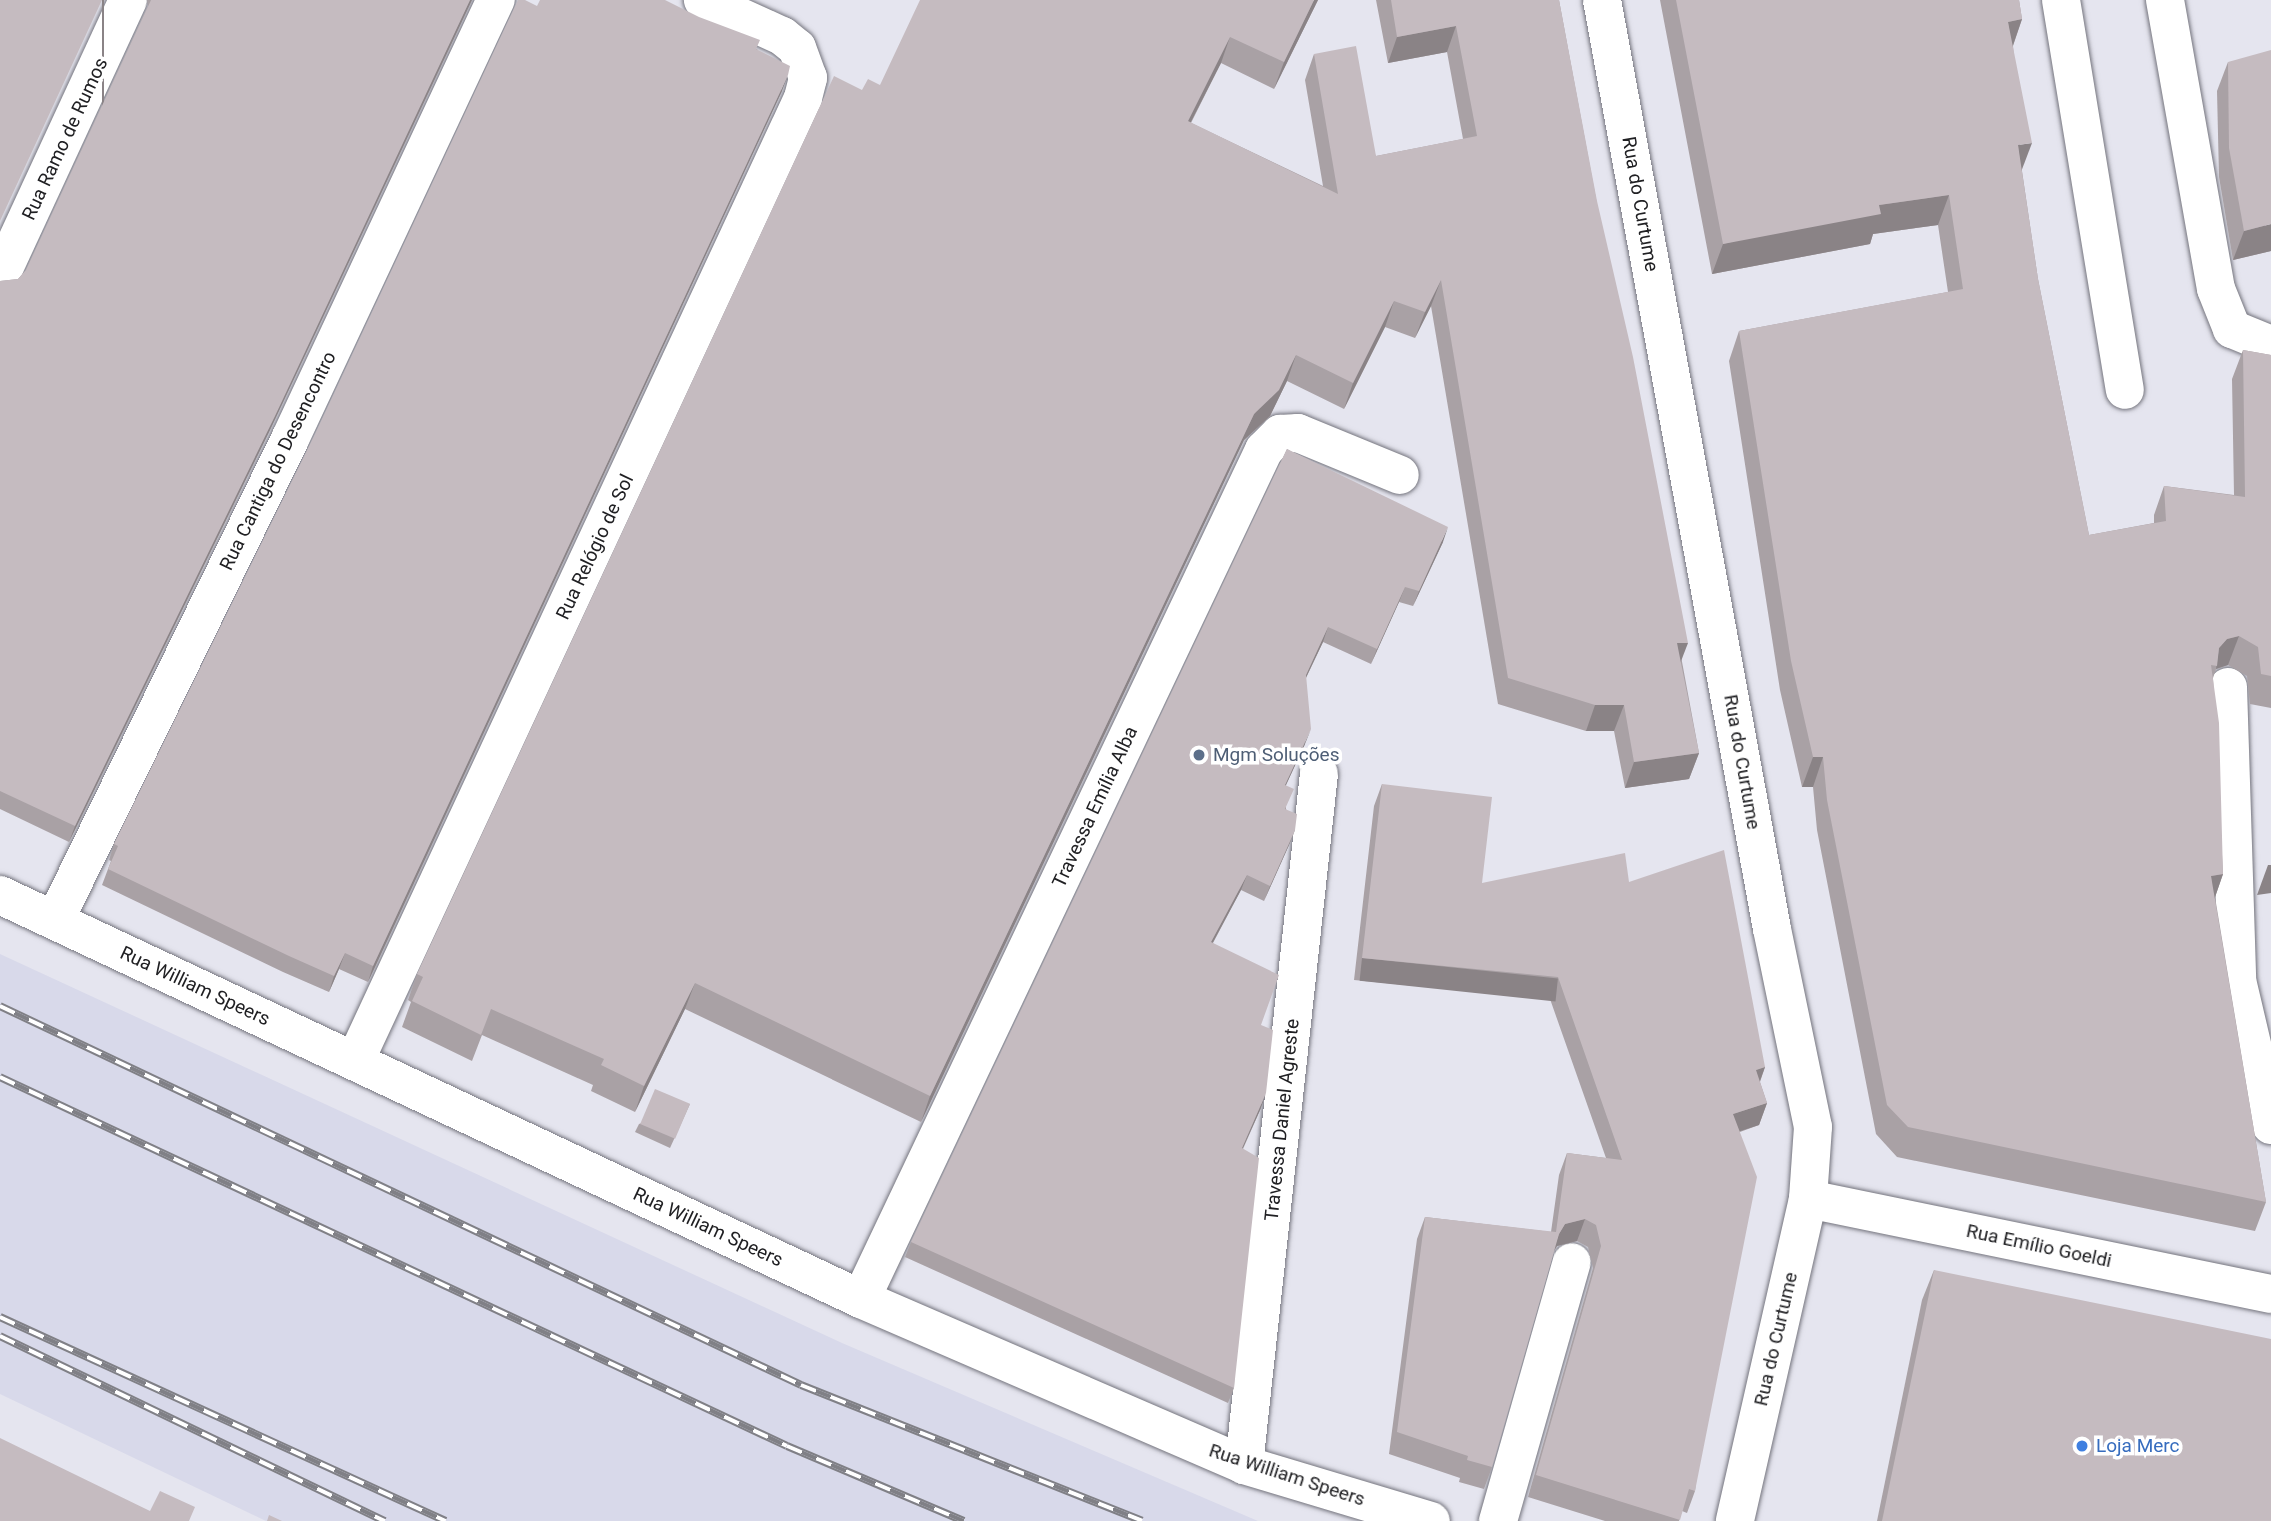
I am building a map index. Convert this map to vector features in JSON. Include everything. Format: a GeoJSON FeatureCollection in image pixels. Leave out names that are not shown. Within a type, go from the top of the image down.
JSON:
{"type":"FeatureCollection","features":[{"type":"Feature","properties":{"kind":"street","name":"Rua Ramo de Rumos"},"geometry":{"type":"LineString","coordinates":[[0,277],[128,0]]}},
{"type":"Feature","properties":{"kind":"street","name":"Rua Cantiga do Desencontro"},"geometry":{"type":"LineString","coordinates":[[55,920],[290,439],[496,0]]}},
{"type":"Feature","properties":{"kind":"street","name":"Rua Relógio de Sol"},"geometry":{"type":"LineString","coordinates":[[355,1061],[803,98],[808,78],[804,58],[782,36],[703,0]]}},
{"type":"Feature","properties":{"kind":"street","name":"Rua do Curtume"},"geometry":{"type":"LineString","coordinates":[[1602,0],[1770,916],[1813,1127],[1808,1199],[1735,1521]]}},
{"type":"Feature","properties":{"kind":"street"},"geometry":{"type":"LineString","coordinates":[[2061,0],[2125,390]]}},
{"type":"Feature","properties":{"kind":"street"},"geometry":{"type":"LineString","coordinates":[[2165,0],[2216,289],[2232,329],[2271,345]]}},
{"type":"Feature","properties":{"kind":"street","name":"Travessa Emília Alba"},"geometry":{"type":"LineString","coordinates":[[861,1299],[1264,450],[1280,434],[1298,433],[1400,475]]}},
{"type":"Feature","properties":{"kind":"street"},"geometry":{"type":"LineString","coordinates":[[2228,687],[2237,980],[2271,1125]]}},
{"type":"Feature","properties":{"kind":"street","name":"Travessa Daniel Agreste"},"geometry":{"type":"LineString","coordinates":[[1244,1465],[1319,774]]}},
{"type":"Feature","properties":{"kind":"street","name":"Rua William Speers"},"geometry":{"type":"LineString","coordinates":[[0,895],[861,1299],[1244,1465],[1431,1521]]}},
{"type":"Feature","properties":{"kind":"street","name":"Rua Emílio Goeldi"},"geometry":{"type":"LineString","coordinates":[[1808,1199],[2271,1294]]}},
{"type":"Feature","properties":{"kind":"street"},"geometry":{"type":"LineString","coordinates":[[1498,1521],[1572,1262]]}},
{"type":"Feature","properties":{"kind":"shaded area"},"geometry":{"type":"Polygon","coordinates":[[[0,954],[842,1343],[1258,1521],[266,1521],[0,1394],[0,954]]]}},
{"type":"Feature","properties":{"kind":"building"},"geometry":{"type":"Polygon","coordinates":[[[0,0],[102,0],[0,221],[0,0]]]}},
{"type":"Feature","properties":{"kind":"building"},"geometry":{"type":"Polygon","coordinates":[[[151,0],[470,0],[276,414],[75,826],[0,791],[0,281],[18,279],[26,270],[151,0]]]}},
{"type":"Feature","properties":{"kind":"building"},"geometry":{"type":"Polygon","coordinates":[[[518,0],[525,0],[537,6],[540,0],[665,0],[699,17],[760,40],[756,49],[790,66],[373,966],[345,953],[334,976],[108,869],[118,846],[114,844],[316,432],[518,0]]]}},
{"type":"Feature","properties":{"kind":"building"},"geometry":{"type":"Polygon","coordinates":[[[920,0],[1314,0],[1284,62],[1230,37],[1188,121],[1338,194],[1314,54],[1356,46],[1376,156],[1477,136],[1456,26],[1397,37],[1391,0],[1559,0],[1597,201],[1633,357],[1688,643],[1677,643],[1699,753],[1634,762],[1624,705],[1595,705],[1508,678],[1441,280],[1425,312],[1394,301],[1353,383],[1296,355],[1279,390],[1254,414],[930,1096],[695,983],[644,1086],[601,1065],[604,1059],[491,1009],[481,1035],[412,1001],[423,977],[417,974],[834,76],[862,90],[868,79],[880,85],[920,0]]]}},
{"type":"Feature","properties":{"kind":"building"},"geometry":{"type":"Polygon","coordinates":[[[1676,0],[2019,0],[2022,19],[2008,22],[2032,143],[2018,145],[2038,279],[2089,535],[2166,521],[2164,486],[2245,497],[2243,350],[2271,355],[2271,676],[2261,674],[2258,647],[2239,636],[2227,639],[2219,648],[2217,666],[2211,665],[2219,723],[2223,874],[2211,876],[2266,1202],[1908,1127],[1887,1105],[1827,800],[1823,757],[1813,757],[1791,661],[1739,331],[1963,289],[1949,195],[1879,205],[1881,214],[1723,244],[1676,0]]]}},
{"type":"Feature","properties":{"kind":"building"},"geometry":{"type":"Polygon","coordinates":[[[2271,50],[2271,224],[2244,231],[2229,148],[2228,62],[2271,50]]]}},
{"type":"Feature","properties":{"kind":"building"},"geometry":{"type":"Polygon","coordinates":[[[1287,449],[1448,527],[1419,591],[1405,587],[1377,649],[1328,627],[1306,675],[1311,729],[1285,785],[1294,789],[1285,809],[1297,814],[1295,830],[1270,886],[1247,875],[1211,942],[1279,975],[1261,1025],[1273,1030],[1266,1093],[1242,1148],[1259,1158],[1234,1388],[911,1242],[1287,449]]]}},
{"type":"Feature","properties":{"kind":"building"},"geometry":{"type":"Polygon","coordinates":[[[1382,784],[1492,797],[1482,883],[1625,853],[1629,882],[1724,850],[1765,1067],[1756,1070],[1767,1103],[1733,1114],[1757,1177],[1695,1491],[1689,1489],[1680,1520],[1536,1475],[1601,1246],[1596,1225],[1585,1219],[1565,1224],[1559,1234],[1492,1467],[1397,1432],[1425,1217],[1556,1232],[1567,1153],[1622,1160],[1558,977],[1362,958],[1382,784]]]}},
{"type":"Feature","properties":{"kind":"building"},"geometry":{"type":"Polygon","coordinates":[[[655,1089],[690,1104],[675,1139],[640,1124],[655,1089]]]}},
{"type":"Feature","properties":{"kind":"building","name":"Loja Merc"},"geometry":{"type":"Polygon","coordinates":[[[1934,1270],[2271,1339],[2271,1521],[1882,1521],[1934,1270]]]}},
{"type":"Feature","properties":{"kind":"building"},"geometry":{"type":"Polygon","coordinates":[[[0,1438],[150,1511],[160,1491],[195,1507],[189,1521],[0,1521],[0,1438]]]}},
{"type":"Feature","properties":{"kind":"building"},"geometry":{"type":"Polygon","coordinates":[[[269,1515],[282,1521],[267,1521],[269,1515]]]}},
{"type":"Feature","properties":{"kind":"railway"},"geometry":{"type":"LineString","coordinates":[[0,1006],[801,1385],[1142,1521]]}},
{"type":"Feature","properties":{"kind":"railway"},"geometry":{"type":"LineString","coordinates":[[0,1077],[787,1446],[964,1521]]}},
{"type":"Feature","properties":{"kind":"railway"},"geometry":{"type":"LineString","coordinates":[[0,1317],[445,1521]]}},
{"type":"Feature","properties":{"kind":"railway"},"geometry":{"type":"LineString","coordinates":[[0,1336],[385,1521]]}},
{"type":"Feature","properties":{"kind":"place","name":"Mgm Soluções"},"geometry":{"type":"Point","coordinates":[1199,755]}},
{"type":"Feature","properties":{"kind":"place","name":"Loja Merc"},"geometry":{"type":"Point","coordinates":[2082,1446]}}]}
